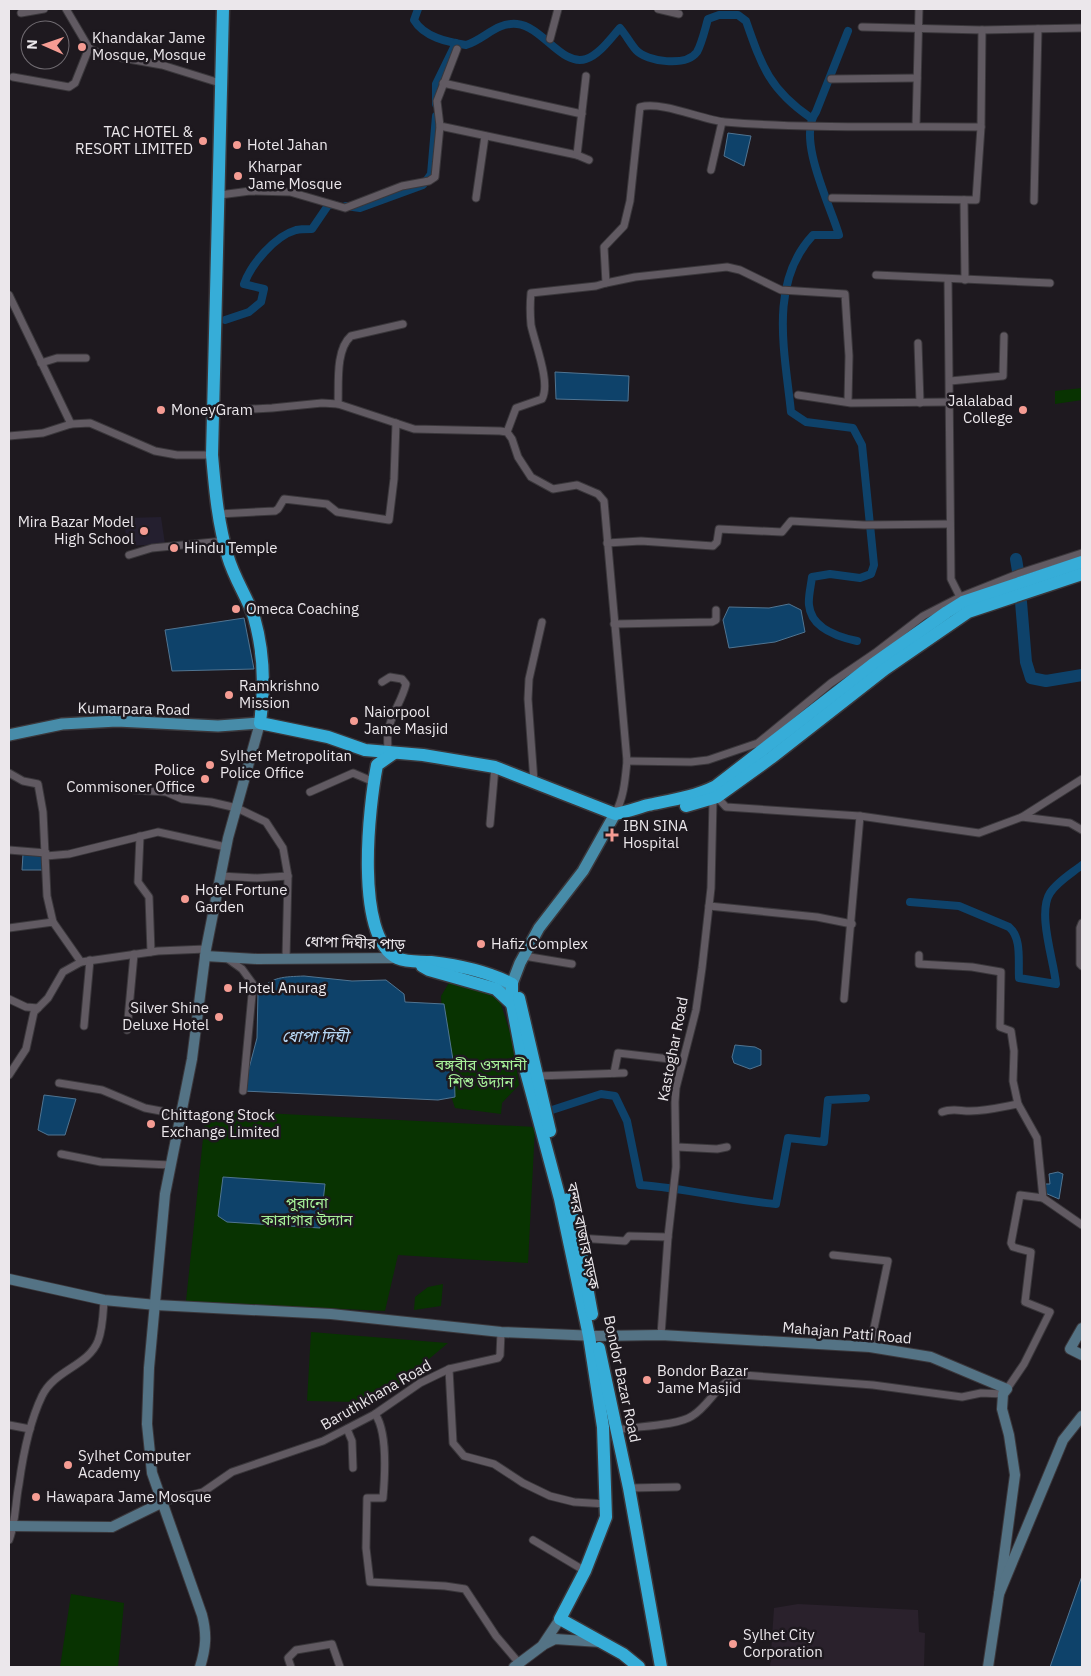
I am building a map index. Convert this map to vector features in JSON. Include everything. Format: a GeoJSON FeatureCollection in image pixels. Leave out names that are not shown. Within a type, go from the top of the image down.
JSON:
{"type":"FeatureCollection","features":[{"type":"Feature","properties":{"kind":"highway"},"geometry":{"type":"LineString","coordinates":[[223,9],[220,83],[220,195],[212,456],[218,514],[228,558],[253,616],[260,644],[264,697],[260,723],[319,735],[365,750],[423,755],[495,767],[615,814],[632,811],[646,806],[698,795],[716,786],[872,665],[964,604],[1082,562]]}},
{"type":"Feature","properties":{"kind":"highway"},"geometry":{"type":"LineString","coordinates":[[632,811],[646,812],[715,799],[885,669],[964,604],[1082,574]]}},
{"type":"Feature","properties":{"kind":"highway"},"geometry":{"type":"LineString","coordinates":[[365,750],[377,765]]}},
{"type":"Feature","properties":{"kind":"highway"},"geometry":{"type":"LineString","coordinates":[[391,753],[377,765],[370,809],[368,869],[372,916],[376,932],[384,947],[398,958]]}},
{"type":"Feature","properties":{"kind":"highway","name":"ধোপা দিঘীর পাড়"},"geometry":{"type":"LineString","coordinates":[[398,958],[415,962],[431,962],[501,983]]}},
{"type":"Feature","properties":{"kind":"highway","name":"বন্দর বাজার সড়ক"},"geometry":{"type":"LineString","coordinates":[[501,983],[512,1004],[528,1083],[560,1199],[593,1336],[603,1427],[606,1517],[585,1571],[560,1620]]}},
{"type":"Feature","properties":{"kind":"highway","name":"Bondor Bazar Road"},"geometry":{"type":"LineString","coordinates":[[501,983],[519,998],[578,1238],[593,1336],[629,1488],[661,1667]]}},
{"type":"Feature","properties":{"kind":"highway"},"geometry":{"type":"LineString","coordinates":[[560,1620],[602,1642],[639,1667]]}},
{"type":"Feature","properties":{"kind":"main road","name":"Kumarpara Road"},"geometry":{"type":"LineString","coordinates":[[9,735],[62,724],[117,721],[218,726],[260,723]]}},
{"type":"Feature","properties":{"kind":"main road"},"geometry":{"type":"LineString","coordinates":[[200,1667],[206,1649],[206,1633],[152,1473],[146,1424],[162,1222],[171,1165],[192,1059],[206,952],[220,876],[226,847],[260,723]]}},
{"type":"Feature","properties":{"kind":"main road","name":"বন্দর বাজার সড়ক"},"geometry":{"type":"LineString","coordinates":[[501,983],[518,969],[539,928],[583,871],[615,814]]}},
{"type":"Feature","properties":{"kind":"main road","name":"ধোপা দিঘীর পাড়"},"geometry":{"type":"LineString","coordinates":[[206,952],[228,959],[398,958]]}},
{"type":"Feature","properties":{"kind":"main road"},"geometry":{"type":"LineString","coordinates":[[501,983],[518,969]]}},
{"type":"Feature","properties":{"kind":"main road","name":"Mahajan Patti Road"},"geometry":{"type":"LineString","coordinates":[[9,1279],[104,1300],[156,1305],[331,1314],[501,1332],[593,1336],[661,1335],[870,1347],[931,1357],[1005,1391]]}},
{"type":"Feature","properties":{"kind":"main road"},"geometry":{"type":"LineString","coordinates":[[1082,1328],[1070,1349],[1082,1354]]}},
{"type":"Feature","properties":{"kind":"main road"},"geometry":{"type":"LineString","coordinates":[[988,1667],[1015,1475],[1009,1435],[1002,1409],[1005,1391]]}},
{"type":"Feature","properties":{"kind":"main road"},"geometry":{"type":"LineString","coordinates":[[999,1594],[1063,1440],[1082,1416]]}},
{"type":"Feature","properties":{"kind":"main road"},"geometry":{"type":"LineString","coordinates":[[12,1526],[112,1527],[163,1502]]}},
{"type":"Feature","properties":{"kind":"main road","name":"বন্দর বাজার সড়ক"},"geometry":{"type":"LineString","coordinates":[[517,1665],[542,1646],[560,1620]]}},
{"type":"Feature","properties":{"kind":"main road"},"geometry":{"type":"LineString","coordinates":[[542,1646],[555,1640],[602,1642]]}},
{"type":"Feature","properties":{"kind":"street"},"geometry":{"type":"LineString","coordinates":[[21,13],[44,9]]}},
{"type":"Feature","properties":{"kind":"street"},"geometry":{"type":"LineString","coordinates":[[66,9],[89,48],[101,54],[162,65],[220,83]]}},
{"type":"Feature","properties":{"kind":"street"},"geometry":{"type":"LineString","coordinates":[[550,39],[558,9]]}},
{"type":"Feature","properties":{"kind":"street"},"geometry":{"type":"LineString","coordinates":[[658,9],[679,14]]}},
{"type":"Feature","properties":{"kind":"street"},"geometry":{"type":"LineString","coordinates":[[916,126],[919,9]]}},
{"type":"Feature","properties":{"kind":"street"},"geometry":{"type":"LineString","coordinates":[[862,27],[982,30],[1082,28]]}},
{"type":"Feature","properties":{"kind":"street"},"geometry":{"type":"LineString","coordinates":[[1034,201],[1038,29]]}},
{"type":"Feature","properties":{"kind":"street"},"geometry":{"type":"LineString","coordinates":[[832,198],[975,200],[977,198],[981,127],[982,30]]}},
{"type":"Feature","properties":{"kind":"street"},"geometry":{"type":"LineString","coordinates":[[14,77],[69,87],[75,82],[89,48]]}},
{"type":"Feature","properties":{"kind":"street"},"geometry":{"type":"LineString","coordinates":[[220,195],[250,190],[290,192],[345,208],[402,186],[429,181],[435,177],[440,126],[438,101],[457,49]]}},
{"type":"Feature","properties":{"kind":"street"},"geometry":{"type":"LineString","coordinates":[[578,155],[586,76]]}},
{"type":"Feature","properties":{"kind":"street"},"geometry":{"type":"LineString","coordinates":[[831,79],[917,78]]}},
{"type":"Feature","properties":{"kind":"street"},"geometry":{"type":"LineString","coordinates":[[443,83],[582,114]]}},
{"type":"Feature","properties":{"kind":"street"},"geometry":{"type":"LineString","coordinates":[[606,283],[604,246],[624,226],[630,200],[640,107],[684,111],[722,122],[805,127],[981,127]]}},
{"type":"Feature","properties":{"kind":"street"},"geometry":{"type":"LineString","coordinates":[[711,170],[722,122]]}},
{"type":"Feature","properties":{"kind":"street"},"geometry":{"type":"LineString","coordinates":[[440,126],[578,155],[589,160]]}},
{"type":"Feature","properties":{"kind":"street"},"geometry":{"type":"LineString","coordinates":[[476,198],[485,136]]}},
{"type":"Feature","properties":{"kind":"street"},"geometry":{"type":"LineString","coordinates":[[964,200],[965,280]]}},
{"type":"Feature","properties":{"kind":"street"},"geometry":{"type":"LineString","coordinates":[[507,432],[516,408],[542,399],[545,394],[544,378],[531,324],[531,293],[596,286],[635,277],[727,267],[740,270],[781,290],[846,294],[850,375],[848,401]]}},
{"type":"Feature","properties":{"kind":"street"},"geometry":{"type":"LineString","coordinates":[[876,275],[1050,283]]}},
{"type":"Feature","properties":{"kind":"street"},"geometry":{"type":"LineString","coordinates":[[948,279],[951,579],[964,604]]}},
{"type":"Feature","properties":{"kind":"street"},"geometry":{"type":"LineString","coordinates":[[9,295],[71,424]]}},
{"type":"Feature","properties":{"kind":"street"},"geometry":{"type":"LineString","coordinates":[[338,404],[341,352],[345,341],[351,336],[403,324]]}},
{"type":"Feature","properties":{"kind":"street"},"geometry":{"type":"LineString","coordinates":[[950,381],[1003,376],[1004,336]]}},
{"type":"Feature","properties":{"kind":"street"},"geometry":{"type":"LineString","coordinates":[[918,343],[920,403]]}},
{"type":"Feature","properties":{"kind":"street"},"geometry":{"type":"LineString","coordinates":[[41,363],[57,358],[86,358]]}},
{"type":"Feature","properties":{"kind":"street"},"geometry":{"type":"LineString","coordinates":[[798,395],[848,401],[950,402]]}},
{"type":"Feature","properties":{"kind":"street"},"geometry":{"type":"LineString","coordinates":[[213,411],[322,403],[338,404],[414,429],[507,432]]}},
{"type":"Feature","properties":{"kind":"street"},"geometry":{"type":"LineString","coordinates":[[9,436],[43,433],[71,424],[90,423],[155,451],[177,455],[212,456]]}},
{"type":"Feature","properties":{"kind":"street"},"geometry":{"type":"LineString","coordinates":[[218,514],[274,511],[278,509],[284,499],[327,504],[337,512],[347,515],[389,520],[394,479],[396,423]]}},
{"type":"Feature","properties":{"kind":"street"},"geometry":{"type":"LineString","coordinates":[[507,432],[512,439],[518,457],[531,477],[553,489],[577,485],[602,497],[604,501],[626,761],[625,787],[621,803],[615,814]]}},
{"type":"Feature","properties":{"kind":"street"},"geometry":{"type":"LineString","coordinates":[[607,543],[641,541],[713,546],[717,542],[719,529],[782,532],[791,521],[864,525],[950,524]]}},
{"type":"Feature","properties":{"kind":"street"},"geometry":{"type":"LineString","coordinates":[[129,555],[152,548],[224,541]]}},
{"type":"Feature","properties":{"kind":"street"},"geometry":{"type":"LineString","coordinates":[[626,761],[691,762],[708,760],[758,743],[830,683],[875,653],[923,616],[964,604],[1020,573],[1082,553]]}},
{"type":"Feature","properties":{"kind":"street"},"geometry":{"type":"LineString","coordinates":[[614,624],[712,622],[716,620],[716,610]]}},
{"type":"Feature","properties":{"kind":"street"},"geometry":{"type":"LineString","coordinates":[[534,782],[528,699],[529,679],[542,622]]}},
{"type":"Feature","properties":{"kind":"street"},"geometry":{"type":"LineString","coordinates":[[382,682],[390,677],[402,679],[406,684],[402,702],[392,717],[388,732],[391,753]]}},
{"type":"Feature","properties":{"kind":"street"},"geometry":{"type":"LineString","coordinates":[[490,824],[495,767]]}},
{"type":"Feature","properties":{"kind":"street"},"geometry":{"type":"LineString","coordinates":[[9,773],[23,782],[38,784],[43,812],[47,896],[53,922],[81,962]]}},
{"type":"Feature","properties":{"kind":"street"},"geometry":{"type":"LineString","coordinates":[[310,792],[354,773],[374,782]]}},
{"type":"Feature","properties":{"kind":"street"},"geometry":{"type":"LineString","coordinates":[[715,799],[726,807],[860,816],[979,833],[1022,817],[1082,779]]}},
{"type":"Feature","properties":{"kind":"street"},"geometry":{"type":"LineString","coordinates":[[134,790],[166,792],[182,799],[211,802],[237,808],[266,822],[283,848],[288,876],[286,958]]}},
{"type":"Feature","properties":{"kind":"street","name":"Kastoghar Road"},"geometry":{"type":"LineString","coordinates":[[661,1335],[677,1147],[676,1088],[696,1010],[709,906],[715,799]]}},
{"type":"Feature","properties":{"kind":"street"},"geometry":{"type":"LineString","coordinates":[[844,999],[860,816]]}},
{"type":"Feature","properties":{"kind":"street"},"geometry":{"type":"LineString","coordinates":[[1022,817],[1070,823],[1082,830]]}},
{"type":"Feature","properties":{"kind":"street"},"geometry":{"type":"LineString","coordinates":[[9,850],[46,854],[69,854],[158,832],[226,847]]}},
{"type":"Feature","properties":{"kind":"street"},"geometry":{"type":"LineString","coordinates":[[140,836],[138,882],[149,897],[150,952]]}},
{"type":"Feature","properties":{"kind":"street"},"geometry":{"type":"LineString","coordinates":[[220,876],[257,878],[288,876]]}},
{"type":"Feature","properties":{"kind":"street"},"geometry":{"type":"LineString","coordinates":[[709,906],[817,917],[852,924]]}},
{"type":"Feature","properties":{"kind":"street"},"geometry":{"type":"LineString","coordinates":[[9,928],[27,928],[53,922]]}},
{"type":"Feature","properties":{"kind":"street"},"geometry":{"type":"LineString","coordinates":[[1082,923],[1080,928],[1080,964],[1082,966]]}},
{"type":"Feature","properties":{"kind":"street"},"geometry":{"type":"LineString","coordinates":[[9,1075],[26,1049],[34,1012],[48,998],[62,972],[81,962],[90,960],[150,952],[206,952]]}},
{"type":"Feature","properties":{"kind":"street"},"geometry":{"type":"LineString","coordinates":[[127,1030],[134,954]]}},
{"type":"Feature","properties":{"kind":"street"},"geometry":{"type":"LineString","coordinates":[[919,955],[919,964],[972,966],[1002,972],[1000,1027],[1011,1031],[1014,1051],[1013,1081],[1018,1104],[1037,1138],[1044,1198]]}},
{"type":"Feature","properties":{"kind":"street"},"geometry":{"type":"LineString","coordinates":[[524,956],[572,964]]}},
{"type":"Feature","properties":{"kind":"street"},"geometry":{"type":"LineString","coordinates":[[228,959],[242,969],[253,984],[243,1091]]}},
{"type":"Feature","properties":{"kind":"street"},"geometry":{"type":"LineString","coordinates":[[84,1026],[90,960]]}},
{"type":"Feature","properties":{"kind":"street"},"geometry":{"type":"LineString","coordinates":[[9,999],[26,1007],[38,1008]]}},
{"type":"Feature","properties":{"kind":"street"},"geometry":{"type":"LineString","coordinates":[[614,1073],[618,1053],[670,1059]]}},
{"type":"Feature","properties":{"kind":"street"},"geometry":{"type":"LineString","coordinates":[[537,1076],[624,1073]]}},
{"type":"Feature","properties":{"kind":"street"},"geometry":{"type":"LineString","coordinates":[[58,1083],[102,1090],[145,1108],[182,1115]]}},
{"type":"Feature","properties":{"kind":"street"},"geometry":{"type":"LineString","coordinates":[[942,1112],[949,1109],[977,1110],[1018,1104]]}},
{"type":"Feature","properties":{"kind":"street"},"geometry":{"type":"LineString","coordinates":[[677,1147],[717,1149],[727,1147]]}},
{"type":"Feature","properties":{"kind":"street"},"geometry":{"type":"LineString","coordinates":[[61,1154],[101,1162],[171,1165]]}},
{"type":"Feature","properties":{"kind":"street"},"geometry":{"type":"LineString","coordinates":[[616,1430],[687,1419],[701,1409],[724,1384],[733,1377],[743,1375],[874,1385],[962,1397],[1005,1391],[1024,1364],[1050,1312],[1025,1302],[1031,1252],[1013,1247],[1011,1243],[1020,1195],[1044,1198],[1082,1225]]}},
{"type":"Feature","properties":{"kind":"street"},"geometry":{"type":"LineString","coordinates":[[578,1238],[625,1241],[630,1236],[668,1237]]}},
{"type":"Feature","properties":{"kind":"street"},"geometry":{"type":"LineString","coordinates":[[832,1255],[888,1261],[870,1347]]}},
{"type":"Feature","properties":{"kind":"street"},"geometry":{"type":"LineString","coordinates":[[9,1540],[30,1429],[42,1396],[51,1380],[86,1357],[97,1343],[102,1326],[104,1300]]}},
{"type":"Feature","properties":{"kind":"street","name":"Baruthkhana Road"},"geometry":{"type":"LineString","coordinates":[[163,1502],[203,1492],[232,1472],[323,1442],[375,1414],[420,1384],[449,1369],[498,1358],[500,1355],[501,1332]]}},
{"type":"Feature","properties":{"kind":"street"},"geometry":{"type":"LineString","coordinates":[[449,1369],[453,1443],[464,1456],[494,1464],[523,1483],[550,1496],[574,1502],[607,1504]]}},
{"type":"Feature","properties":{"kind":"street"},"geometry":{"type":"LineString","coordinates":[[375,1414],[381,1422],[385,1478],[383,1498],[367,1498],[366,1548],[370,1582],[445,1586],[465,1589],[517,1665]]}},
{"type":"Feature","properties":{"kind":"street"},"geometry":{"type":"LineString","coordinates":[[9,1425],[30,1429]]}},
{"type":"Feature","properties":{"kind":"street"},"geometry":{"type":"LineString","coordinates":[[347,1429],[352,1441],[353,1468]]}},
{"type":"Feature","properties":{"kind":"street"},"geometry":{"type":"LineString","coordinates":[[629,1488],[677,1487]]}},
{"type":"Feature","properties":{"kind":"street"},"geometry":{"type":"LineString","coordinates":[[533,1540],[585,1571]]}},
{"type":"Feature","properties":{"kind":"street"},"geometry":{"type":"LineString","coordinates":[[291,1667],[288,1658],[296,1650],[332,1644],[340,1667]]}},
{"type":"Feature","properties":{"kind":"shaded area","name":"Mira Bazar Model High School"},"geometry":{"type":"Polygon","coordinates":[[[161,517],[165,544],[126,546],[125,518],[161,517]]]}},
{"type":"Feature","properties":{"kind":"shaded area"},"geometry":{"type":"Polygon","coordinates":[[[798,1604],[918,1610],[919,1632],[925,1633],[924,1667],[770,1667],[774,1608],[798,1604]]]}},
{"type":"Feature","properties":{"kind":"green space"},"geometry":{"type":"Polygon","coordinates":[[[1082,388],[1082,400],[1055,404],[1055,391],[1082,388]]]}},
{"type":"Feature","properties":{"kind":"green space","name":"বঙ্গবীর ওসমানী শিশু উদ্যান"},"geometry":{"type":"Polygon","coordinates":[[[450,981],[499,998],[512,1039],[519,1085],[502,1103],[501,1114],[455,1108],[446,1081],[441,996],[450,981]]]}},
{"type":"Feature","properties":{"kind":"green space","name":"পুরানো কারাগার উদ্যান"},"geometry":{"type":"Polygon","coordinates":[[[206,1110],[535,1127],[528,1263],[398,1255],[385,1311],[186,1301],[206,1110]]]}},
{"type":"Feature","properties":{"kind":"green space"},"geometry":{"type":"Polygon","coordinates":[[[443,1284],[441,1306],[414,1310],[415,1297],[428,1287],[443,1284]]]}},
{"type":"Feature","properties":{"kind":"green space"},"geometry":{"type":"Polygon","coordinates":[[[311,1332],[448,1343],[386,1395],[359,1402],[307,1401],[311,1332]]]}},
{"type":"Feature","properties":{"kind":"green space"},"geometry":{"type":"Polygon","coordinates":[[[71,1594],[124,1603],[118,1667],[60,1667],[71,1594]]]}},
{"type":"Feature","properties":{"kind":"water"},"geometry":{"type":"Polygon","coordinates":[[[728,133],[751,136],[744,166],[724,156],[728,133]]]}},
{"type":"Feature","properties":{"kind":"water"},"geometry":{"type":"Polygon","coordinates":[[[555,372],[629,376],[628,401],[556,399],[555,372]]]}},
{"type":"Feature","properties":{"kind":"water"},"geometry":{"type":"Polygon","coordinates":[[[789,604],[801,610],[805,632],[775,642],[729,648],[723,620],[729,607],[769,608],[789,604]]]}},
{"type":"Feature","properties":{"kind":"water"},"geometry":{"type":"Polygon","coordinates":[[[244,618],[254,669],[172,671],[165,630],[244,618]]]}},
{"type":"Feature","properties":{"kind":"water"},"geometry":{"type":"Polygon","coordinates":[[[23,854],[42,856],[43,870],[22,870],[23,854]]]}},
{"type":"Feature","properties":{"kind":"water","name":"ধোপা দিঘী"},"geometry":{"type":"Polygon","coordinates":[[[304,976],[352,981],[386,980],[404,994],[405,1002],[444,1004],[454,1066],[455,1097],[438,1100],[243,1091],[257,1038],[258,992],[273,980],[284,977],[304,976]]]}},
{"type":"Feature","properties":{"kind":"water"},"geometry":{"type":"Polygon","coordinates":[[[735,1045],[755,1047],[761,1050],[761,1065],[750,1069],[734,1063],[732,1057],[735,1045]]]}},
{"type":"Feature","properties":{"kind":"water"},"geometry":{"type":"Polygon","coordinates":[[[44,1095],[76,1099],[65,1135],[48,1135],[38,1130],[44,1095]]]}},
{"type":"Feature","properties":{"kind":"water"},"geometry":{"type":"Polygon","coordinates":[[[1058,1172],[1063,1174],[1059,1199],[1045,1193],[1045,1184],[1050,1184],[1049,1174],[1058,1172]]]}},
{"type":"Feature","properties":{"kind":"water"},"geometry":{"type":"Polygon","coordinates":[[[223,1177],[325,1184],[320,1228],[227,1222],[218,1216],[223,1177]]]}},
{"type":"Feature","properties":{"kind":"water"},"geometry":{"type":"Polygon","coordinates":[[[1082,1576],[1082,1667],[1050,1667],[1082,1576]]]}},
{"type":"Feature","properties":{"kind":"waterway"},"geometry":{"type":"LineString","coordinates":[[418,9],[414,20],[424,31],[437,38],[466,45],[497,28],[517,24],[535,31],[560,52],[577,60],[586,59],[596,54],[620,28],[641,54],[657,60],[684,60],[692,57],[697,52],[708,19],[719,15],[738,15],[746,21],[757,52],[769,76],[786,98],[811,118]]}},
{"type":"Feature","properties":{"kind":"waterway"},"geometry":{"type":"LineString","coordinates":[[848,31],[811,124],[810,138],[817,173],[839,235],[813,235],[799,254],[790,275],[785,297],[783,343],[791,412],[806,422],[853,428],[862,445],[874,565],[871,574],[860,578],[830,574],[812,577],[809,595],[811,613],[820,625],[834,634],[857,641]]}},
{"type":"Feature","properties":{"kind":"waterway"},"geometry":{"type":"LineString","coordinates":[[436,104],[436,84],[456,43]]}},
{"type":"Feature","properties":{"kind":"waterway"},"geometry":{"type":"LineString","coordinates":[[346,206],[360,208],[423,185],[431,174],[436,116]]}},
{"type":"Feature","properties":{"kind":"waterway"},"geometry":{"type":"LineString","coordinates":[[225,320],[249,312],[261,302],[264,289],[244,284],[252,268],[272,244],[288,233],[312,229],[329,204],[335,205]]}},
{"type":"Feature","properties":{"kind":"waterway"},"geometry":{"type":"LineString","coordinates":[[1016,559],[1018,571]]}},
{"type":"Feature","properties":{"kind":"waterway"},"geometry":{"type":"LineString","coordinates":[[1021,602],[1026,662],[1031,678],[1046,681],[1082,675]]}},
{"type":"Feature","properties":{"kind":"waterway"},"geometry":{"type":"LineString","coordinates":[[910,902],[959,906],[1009,927],[1018,943],[1019,978],[1056,984],[1047,937],[1046,902],[1050,893],[1057,885],[1082,865]]}},
{"type":"Feature","properties":{"kind":"waterway"},"geometry":{"type":"LineString","coordinates":[[552,1110],[601,1094],[615,1096],[627,1121],[640,1185],[776,1204],[788,1138],[824,1142],[828,1100],[866,1098]]}},
{"type":"Feature","properties":{"kind":"place","name":"Khandakar Jame Mosque, Mosque"},"geometry":{"type":"Point","coordinates":[82,47]}},
{"type":"Feature","properties":{"kind":"place","name":"TAC HOTEL & RESORT LIMITED"},"geometry":{"type":"Point","coordinates":[203,141]}},
{"type":"Feature","properties":{"kind":"place","name":"Hotel Jahan"},"geometry":{"type":"Point","coordinates":[237,145]}},
{"type":"Feature","properties":{"kind":"place","name":"Kharpar Jame Mosque"},"geometry":{"type":"Point","coordinates":[238,176]}},
{"type":"Feature","properties":{"kind":"place","name":"MoneyGram"},"geometry":{"type":"Point","coordinates":[161,410]}},
{"type":"Feature","properties":{"kind":"place","name":"Jalalabad College"},"geometry":{"type":"Point","coordinates":[1023,410]}},
{"type":"Feature","properties":{"kind":"place","name":"Mira Bazar Model High School"},"geometry":{"type":"Point","coordinates":[144,531]}},
{"type":"Feature","properties":{"kind":"place","name":"Hindu Temple"},"geometry":{"type":"Point","coordinates":[174,548]}},
{"type":"Feature","properties":{"kind":"place","name":"Omeca Coaching"},"geometry":{"type":"Point","coordinates":[236,609]}},
{"type":"Feature","properties":{"kind":"place","name":"Ramkrishno Mission"},"geometry":{"type":"Point","coordinates":[229,695]}},
{"type":"Feature","properties":{"kind":"place","name":"Naiorpool Jame Masjid"},"geometry":{"type":"Point","coordinates":[354,721]}},
{"type":"Feature","properties":{"kind":"place","name":"Sylhet Metropolitan Police Office"},"geometry":{"type":"Point","coordinates":[210,765]}},
{"type":"Feature","properties":{"kind":"place","name":"Police Commisoner Office"},"geometry":{"type":"Point","coordinates":[205,779]}},
{"type":"Feature","properties":{"kind":"place","name":"IBN SINA Hospital"},"geometry":{"type":"Point","coordinates":[612,835]}},
{"type":"Feature","properties":{"kind":"place","name":"Hotel Fortune Garden"},"geometry":{"type":"Point","coordinates":[185,899]}},
{"type":"Feature","properties":{"kind":"place","name":"Hafiz Complex"},"geometry":{"type":"Point","coordinates":[481,944]}},
{"type":"Feature","properties":{"kind":"place","name":"Hotel Anurag"},"geometry":{"type":"Point","coordinates":[228,988]}},
{"type":"Feature","properties":{"kind":"place","name":"Silver Shine Deluxe Hotel"},"geometry":{"type":"Point","coordinates":[219,1017]}},
{"type":"Feature","properties":{"kind":"place","name":"Chittagong Stock Exchange Limited"},"geometry":{"type":"Point","coordinates":[151,1124]}},
{"type":"Feature","properties":{"kind":"place","name":"Bondor Bazar Jame Masjid"},"geometry":{"type":"Point","coordinates":[647,1380]}},
{"type":"Feature","properties":{"kind":"place","name":"Sylhet Computer Academy"},"geometry":{"type":"Point","coordinates":[68,1465]}},
{"type":"Feature","properties":{"kind":"place","name":"Hawapara Jame Mosque"},"geometry":{"type":"Point","coordinates":[36,1497]}},
{"type":"Feature","properties":{"kind":"place","name":"Sylhet City Corporation"},"geometry":{"type":"Point","coordinates":[733,1644]}}]}
